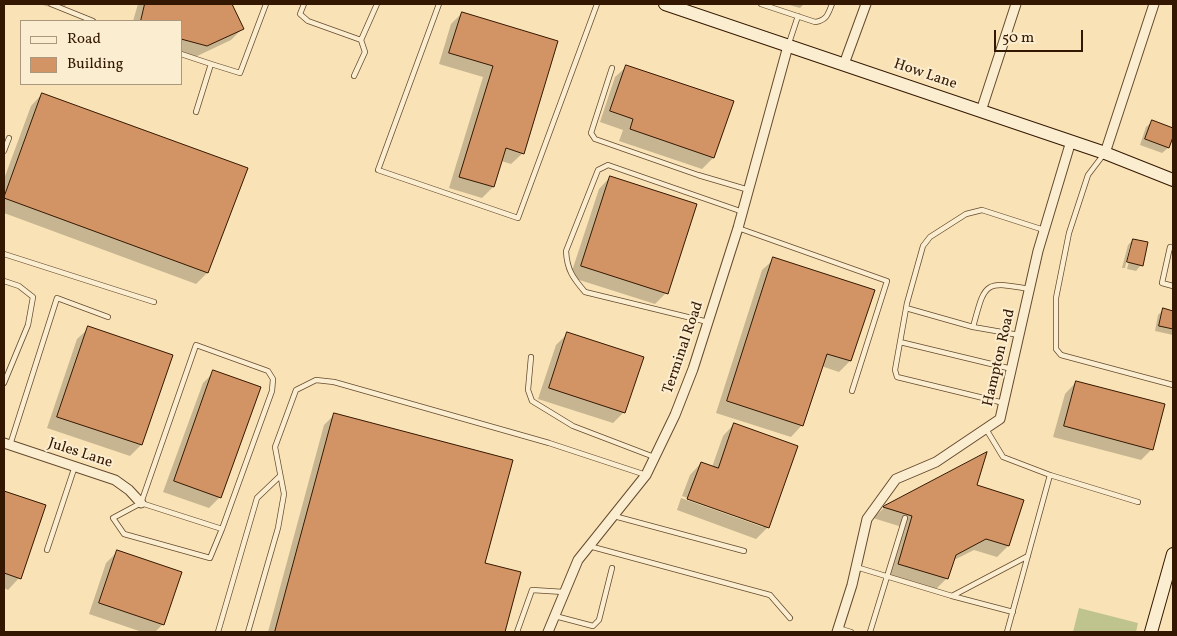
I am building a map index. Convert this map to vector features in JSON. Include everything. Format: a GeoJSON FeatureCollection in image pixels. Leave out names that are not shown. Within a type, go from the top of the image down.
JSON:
{"type":"FeatureCollection","features":[{"type":"Feature","properties":{"kind":"main road","name":"How Lane"},"geometry":{"type":"LineString","coordinates":[[665,4],[1071,141],[1173,180]]}},
{"type":"Feature","properties":{"kind":"main road"},"geometry":{"type":"LineString","coordinates":[[1151,632],[1173,554]]}},
{"type":"Feature","properties":{"kind":"street"},"geometry":{"type":"LineString","coordinates":[[844,64],[866,4]]}},
{"type":"Feature","properties":{"kind":"street"},"geometry":{"type":"LineString","coordinates":[[981,111],[1016,4]]}},
{"type":"Feature","properties":{"kind":"street"},"geometry":{"type":"LineString","coordinates":[[1105,153],[1154,4]]}},
{"type":"Feature","properties":{"kind":"street","name":"Terminal Road"},"geometry":{"type":"LineString","coordinates":[[548,632],[578,560],[646,475],[693,369],[743,212],[788,46]]}},
{"type":"Feature","properties":{"kind":"street","name":"Hampton Road"},"geometry":{"type":"LineString","coordinates":[[838,630],[852,585],[867,519],[896,479],[936,462],[1000,419],[1044,230],[1071,141]]}},
{"type":"Feature","properties":{"kind":"street","name":"Jules Lane"},"geometry":{"type":"LineString","coordinates":[[7,444],[115,480],[130,490],[141,503]]}},
{"type":"Feature","properties":{"kind":"lane"},"geometry":{"type":"LineString","coordinates":[[51,4],[91,20]]}},
{"type":"Feature","properties":{"kind":"lane"},"geometry":{"type":"LineString","coordinates":[[182,54],[240,73],[266,4]]}},
{"type":"Feature","properties":{"kind":"lane"},"geometry":{"type":"LineString","coordinates":[[304,4],[300,14],[308,21],[361,40]]}},
{"type":"Feature","properties":{"kind":"lane"},"geometry":{"type":"LineString","coordinates":[[354,76],[365,52],[361,40],[377,4]]}},
{"type":"Feature","properties":{"kind":"lane"},"geometry":{"type":"LineString","coordinates":[[439,4],[378,170],[518,218],[597,4]]}},
{"type":"Feature","properties":{"kind":"lane"},"geometry":{"type":"LineString","coordinates":[[760,4],[815,22],[822,21],[828,16],[832,4]]}},
{"type":"Feature","properties":{"kind":"lane"},"geometry":{"type":"LineString","coordinates":[[788,46],[798,16]]}},
{"type":"Feature","properties":{"kind":"lane"},"geometry":{"type":"LineString","coordinates":[[196,112],[211,64]]}},
{"type":"Feature","properties":{"kind":"lane"},"geometry":{"type":"LineString","coordinates":[[612,68],[591,133],[595,138],[698,175],[748,190]]}},
{"type":"Feature","properties":{"kind":"lane"},"geometry":{"type":"LineString","coordinates":[[4,151],[9,138]]}},
{"type":"Feature","properties":{"kind":"lane"},"geometry":{"type":"LineString","coordinates":[[1105,153],[1088,175],[1069,233],[1056,298],[1056,349],[1061,355],[1173,385]]}},
{"type":"Feature","properties":{"kind":"lane"},"geometry":{"type":"LineString","coordinates":[[708,322],[585,292],[572,278],[566,263],[566,251],[598,170],[608,166],[743,212]]}},
{"type":"Feature","properties":{"kind":"lane"},"geometry":{"type":"LineString","coordinates":[[1004,403],[897,377],[895,370],[906,308],[924,246],[930,236],[966,214],[982,210],[1044,230]]}},
{"type":"Feature","properties":{"kind":"lane"},"geometry":{"type":"LineString","coordinates":[[738,228],[887,281],[852,391]]}},
{"type":"Feature","properties":{"kind":"lane"},"geometry":{"type":"LineString","coordinates":[[1173,248],[1170,247],[1162,283],[1173,286]]}},
{"type":"Feature","properties":{"kind":"lane"},"geometry":{"type":"LineString","coordinates":[[4,254],[154,302]]}},
{"type":"Feature","properties":{"kind":"lane"},"geometry":{"type":"LineString","coordinates":[[4,281],[19,286],[32,297],[28,325],[4,383]]}},
{"type":"Feature","properties":{"kind":"lane"},"geometry":{"type":"LineString","coordinates":[[973,327],[982,295],[993,285],[1004,284],[1030,289]]}},
{"type":"Feature","properties":{"kind":"lane"},"geometry":{"type":"LineString","coordinates":[[7,444],[57,298],[108,317]]}},
{"type":"Feature","properties":{"kind":"lane"},"geometry":{"type":"LineString","coordinates":[[906,308],[973,327],[1019,335]]}},
{"type":"Feature","properties":{"kind":"lane"},"geometry":{"type":"LineString","coordinates":[[900,342],[1012,368]]}},
{"type":"Feature","properties":{"kind":"lane"},"geometry":{"type":"LineString","coordinates":[[196,345],[268,371],[273,379],[272,391],[210,558],[124,534],[113,518],[141,503],[196,345]]}},
{"type":"Feature","properties":{"kind":"lane"},"geometry":{"type":"LineString","coordinates":[[531,357],[528,390],[532,401],[573,426],[654,458]]}},
{"type":"Feature","properties":{"kind":"lane"},"geometry":{"type":"LineString","coordinates":[[248,632],[278,528],[284,494],[275,447],[296,390],[316,380],[334,382],[549,443],[646,475]]}},
{"type":"Feature","properties":{"kind":"lane"},"geometry":{"type":"LineString","coordinates":[[986,429],[1003,457],[1138,502]]}},
{"type":"Feature","properties":{"kind":"lane"},"geometry":{"type":"LineString","coordinates":[[47,550],[75,466]]}},
{"type":"Feature","properties":{"kind":"lane"},"geometry":{"type":"LineString","coordinates":[[1008,632],[1050,474]]}},
{"type":"Feature","properties":{"kind":"lane"},"geometry":{"type":"LineString","coordinates":[[218,632],[257,498],[280,476]]}},
{"type":"Feature","properties":{"kind":"lane"},"geometry":{"type":"LineString","coordinates":[[141,503],[222,529]]}},
{"type":"Feature","properties":{"kind":"lane"},"geometry":{"type":"LineString","coordinates":[[614,516],[744,551]]}},
{"type":"Feature","properties":{"kind":"lane"},"geometry":{"type":"LineString","coordinates":[[870,632],[889,576],[905,518]]}},
{"type":"Feature","properties":{"kind":"lane"},"geometry":{"type":"LineString","coordinates":[[589,546],[770,595],[790,618]]}},
{"type":"Feature","properties":{"kind":"lane"},"geometry":{"type":"LineString","coordinates":[[952,596],[1028,556]]}},
{"type":"Feature","properties":{"kind":"lane"},"geometry":{"type":"LineString","coordinates":[[856,566],[952,596],[1013,612]]}},
{"type":"Feature","properties":{"kind":"lane"},"geometry":{"type":"LineString","coordinates":[[555,616],[593,626],[598,620],[612,568]]}},
{"type":"Feature","properties":{"kind":"lane"},"geometry":{"type":"LineString","coordinates":[[517,632],[532,590],[564,592]]}},
{"type":"Feature","properties":{"kind":"lane"},"geometry":{"type":"LineString","coordinates":[[838,630],[851,632]]}},
{"type":"Feature","properties":{"kind":"green space"},"geometry":{"type":"Polygon","coordinates":[[[1079,608],[1138,623],[1136,632],[1073,632],[1079,608]]]}},
{"type":"Feature","properties":{"kind":"building"},"geometry":{"type":"Polygon","coordinates":[[[145,4],[232,4],[244,29],[207,46],[182,39],[182,20],[141,20],[145,4]]]}},
{"type":"Feature","properties":{"kind":"building"},"geometry":{"type":"Polygon","coordinates":[[[462,12],[558,41],[524,154],[506,148],[494,187],[459,177],[493,66],[449,53],[462,12]]]}},
{"type":"Feature","properties":{"kind":"building"},"geometry":{"type":"Polygon","coordinates":[[[626,65],[734,101],[714,158],[630,129],[633,119],[610,111],[626,65]]]}},
{"type":"Feature","properties":{"kind":"building"},"geometry":{"type":"Polygon","coordinates":[[[42,93],[248,168],[208,273],[4,198],[42,93]]]}},
{"type":"Feature","properties":{"kind":"building"},"geometry":{"type":"Polygon","coordinates":[[[1152,120],[1173,128],[1173,137],[1169,148],[1145,139],[1152,120]]]}},
{"type":"Feature","properties":{"kind":"building"},"geometry":{"type":"Polygon","coordinates":[[[610,176],[697,204],[668,294],[581,266],[610,176]]]}},
{"type":"Feature","properties":{"kind":"building"},"geometry":{"type":"Polygon","coordinates":[[[1133,239],[1148,242],[1143,266],[1127,262],[1133,239]]]}},
{"type":"Feature","properties":{"kind":"building"},"geometry":{"type":"Polygon","coordinates":[[[773,257],[875,290],[851,361],[827,354],[803,426],[727,401],[773,257]]]}},
{"type":"Feature","properties":{"kind":"building"},"geometry":{"type":"Polygon","coordinates":[[[1163,308],[1173,311],[1173,329],[1159,326],[1163,308]]]}},
{"type":"Feature","properties":{"kind":"building"},"geometry":{"type":"Polygon","coordinates":[[[88,326],[173,355],[142,445],[57,417],[88,326]]]}},
{"type":"Feature","properties":{"kind":"building"},"geometry":{"type":"Polygon","coordinates":[[[567,332],[644,357],[625,413],[549,388],[567,332]]]}},
{"type":"Feature","properties":{"kind":"building"},"geometry":{"type":"Polygon","coordinates":[[[213,370],[261,387],[221,498],[174,481],[213,370]]]}},
{"type":"Feature","properties":{"kind":"building"},"geometry":{"type":"Polygon","coordinates":[[[1076,381],[1165,404],[1153,450],[1064,426],[1076,381]]]}},
{"type":"Feature","properties":{"kind":"building"},"geometry":{"type":"Polygon","coordinates":[[[334,413],[513,460],[485,563],[521,572],[505,632],[275,632],[334,413]]]}},
{"type":"Feature","properties":{"kind":"building"},"geometry":{"type":"Polygon","coordinates":[[[734,423],[798,446],[769,528],[687,499],[701,462],[718,468],[734,423]]]}},
{"type":"Feature","properties":{"kind":"building"},"geometry":{"type":"Polygon","coordinates":[[[987,452],[977,485],[1024,500],[1009,546],[986,539],[956,555],[948,579],[898,564],[912,516],[883,507],[987,452]]]}},
{"type":"Feature","properties":{"kind":"building"},"geometry":{"type":"Polygon","coordinates":[[[4,491],[46,505],[21,579],[4,573],[4,491]]]}},
{"type":"Feature","properties":{"kind":"building"},"geometry":{"type":"Polygon","coordinates":[[[117,550],[182,572],[164,625],[99,603],[117,550]]]}}]}
